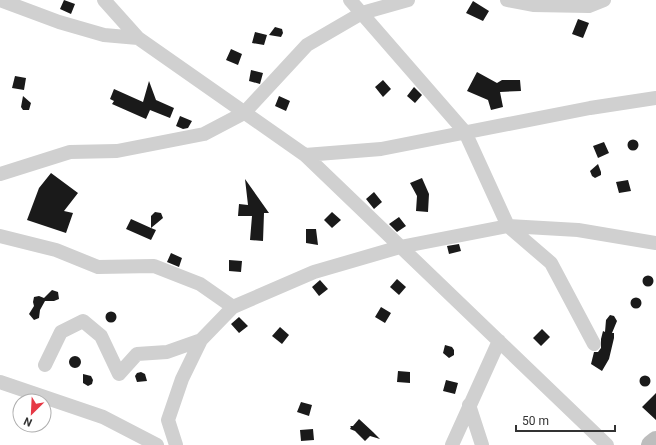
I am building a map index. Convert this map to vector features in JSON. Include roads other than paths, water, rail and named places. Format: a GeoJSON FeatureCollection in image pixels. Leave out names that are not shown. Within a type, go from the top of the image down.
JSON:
{"type":"FeatureCollection","features":[{"type":"Feature","properties":{"kind":"street"},"geometry":{"type":"LineString","coordinates":[[0,0],[59,22],[104,35],[138,38]]}},
{"type":"Feature","properties":{"kind":"street"},"geometry":{"type":"LineString","coordinates":[[104,0],[138,38],[305,156],[607,445]]}},
{"type":"Feature","properties":{"kind":"street"},"geometry":{"type":"LineString","coordinates":[[350,0],[465,132],[508,226],[551,263],[594,344]]}},
{"type":"Feature","properties":{"kind":"street"},"geometry":{"type":"LineString","coordinates":[[0,174],[70,152],[117,151],[204,134],[244,113],[307,45],[362,13],[408,0]]}},
{"type":"Feature","properties":{"kind":"street"},"geometry":{"type":"LineString","coordinates":[[507,0],[533,5],[589,6],[604,0]]}},
{"type":"Feature","properties":{"kind":"street"},"geometry":{"type":"LineString","coordinates":[[305,156],[381,149],[590,108],[656,98]]}},
{"type":"Feature","properties":{"kind":"street"},"geometry":{"type":"LineString","coordinates":[[176,445],[168,420],[182,380],[201,340],[233,307],[314,272],[400,247],[508,226],[578,230],[656,243]]}},
{"type":"Feature","properties":{"kind":"street"},"geometry":{"type":"LineString","coordinates":[[0,236],[56,250],[98,267],[154,266],[200,284],[233,307]]}},
{"type":"Feature","properties":{"kind":"street"},"geometry":{"type":"LineString","coordinates":[[45,365],[61,332],[83,321],[101,336],[119,374],[137,354],[167,352],[201,340]]}},
{"type":"Feature","properties":{"kind":"street"},"geometry":{"type":"LineString","coordinates":[[452,445],[499,341]]}},
{"type":"Feature","properties":{"kind":"street"},"geometry":{"type":"LineString","coordinates":[[0,382],[103,417],[157,445]]}},
{"type":"Feature","properties":{"kind":"street"},"geometry":{"type":"LineString","coordinates":[[469,405],[482,445]]}},
{"type":"Feature","properties":{"kind":"street"},"geometry":{"type":"LineString","coordinates":[[651,445],[656,441]]}}]}
